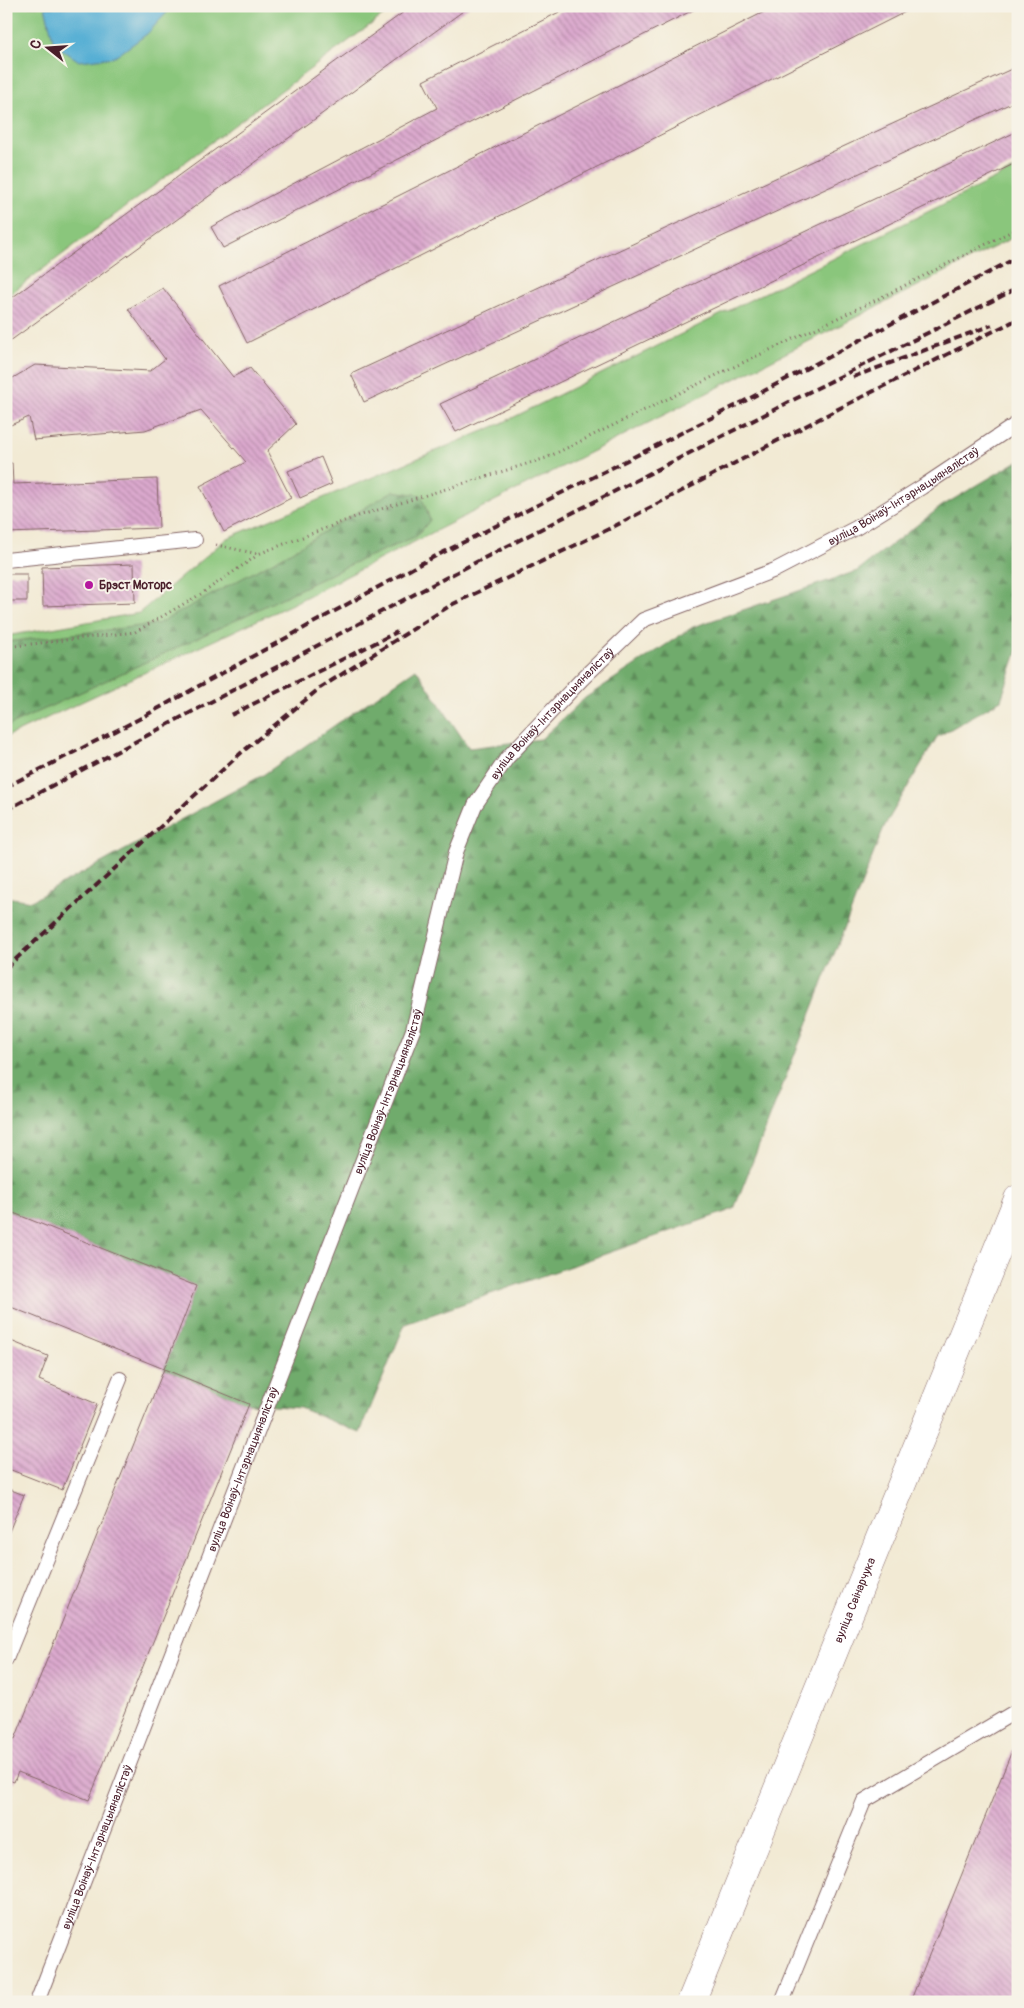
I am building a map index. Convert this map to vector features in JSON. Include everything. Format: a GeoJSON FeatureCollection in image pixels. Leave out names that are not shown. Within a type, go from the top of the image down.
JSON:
{"type":"FeatureCollection","features":[{"type":"Feature","properties":{"kind":"street","name":"вуліца Свінарчука"},"geometry":{"type":"LineString","coordinates":[[691,2002],[1018,1199]]}},
{"type":"Feature","properties":{"kind":"lane","name":"вуліца Воінаў-Інтэрнацыяналістаў"},"geometry":{"type":"LineString","coordinates":[[37,2002],[413,1030],[456,852],[475,805],[507,758],[582,678],[643,620],[775,570],[856,528],[1018,423]]}},
{"type":"Feature","properties":{"kind":"lane"},"geometry":{"type":"LineString","coordinates":[[6,560],[195,540]]}},
{"type":"Feature","properties":{"kind":"lane"},"geometry":{"type":"LineString","coordinates":[[6,1659],[120,1379]]}},
{"type":"Feature","properties":{"kind":"lane"},"geometry":{"type":"LineString","coordinates":[[782,2002],[864,1801],[1018,1710]]}},
{"type":"Feature","properties":{"kind":"path"},"geometry":{"type":"LineString","coordinates":[[6,647],[134,632],[201,594],[258,554],[355,516],[546,458],[724,371],[876,300],[1018,228]]}},
{"type":"Feature","properties":{"kind":"path"},"geometry":{"type":"LineString","coordinates":[[195,540],[258,554]]}},
{"type":"Feature","properties":{"kind":"green space"},"geometry":{"type":"Polygon","coordinates":[[[6,6],[396,6],[6,297],[6,6]]]}},
{"type":"Feature","properties":{"kind":"green space"},"geometry":{"type":"Polygon","coordinates":[[[1018,167],[1018,235],[290,605],[6,737],[6,636],[139,613],[227,538],[500,424],[1018,167]]]}},
{"type":"Feature","properties":{"kind":"green space"},"geometry":{"type":"Polygon","coordinates":[[[1018,461],[1018,650],[1001,700],[937,737],[884,827],[734,1209],[405,1324],[360,1433],[300,1408],[249,1404],[164,1369],[196,1286],[6,1210],[6,897],[31,901],[263,775],[416,669],[469,748],[541,739],[585,698],[693,627],[857,571],[942,506],[1018,461]]]}},
{"type":"Feature","properties":{"kind":"green space"},"geometry":{"type":"Polygon","coordinates":[[[393,491],[421,495],[430,520],[417,536],[358,561],[6,727],[6,642],[157,624],[280,558],[393,491]]]}},
{"type":"Feature","properties":{"kind":"water"},"geometry":{"type":"Polygon","coordinates":[[[173,6],[147,34],[115,57],[79,61],[54,44],[45,7],[173,6]]]}},
{"type":"Feature","properties":{"kind":"building"},"geometry":{"type":"Polygon","coordinates":[[[412,6],[470,6],[6,344],[6,302],[412,6]]]}},
{"type":"Feature","properties":{"kind":"building"},"geometry":{"type":"Polygon","coordinates":[[[571,6],[701,6],[223,248],[211,227],[437,108],[423,81],[571,6]]]}},
{"type":"Feature","properties":{"kind":"building"},"geometry":{"type":"Polygon","coordinates":[[[776,6],[917,6],[247,343],[219,286],[776,6]]]}},
{"type":"Feature","properties":{"kind":"building"},"geometry":{"type":"Polygon","coordinates":[[[1018,66],[1018,100],[364,402],[351,374],[1018,66]]]}},
{"type":"Feature","properties":{"kind":"building"},"geometry":{"type":"Polygon","coordinates":[[[1018,131],[1018,162],[456,432],[440,404],[1018,131]]]}},
{"type":"Feature","properties":{"kind":"building"},"geometry":{"type":"Polygon","coordinates":[[[163,288],[233,377],[250,368],[296,424],[267,451],[291,498],[224,532],[200,486],[246,462],[201,410],[145,430],[34,440],[29,417],[6,427],[6,382],[35,365],[150,371],[165,359],[128,309],[163,288]]]}},
{"type":"Feature","properties":{"kind":"building"},"geometry":{"type":"Polygon","coordinates":[[[321,457],[332,484],[300,498],[288,471],[321,457]]]}},
{"type":"Feature","properties":{"kind":"building"},"geometry":{"type":"Polygon","coordinates":[[[6,463],[12,463],[13,484],[157,479],[159,528],[6,533],[6,463]]]}},
{"type":"Feature","properties":{"kind":"building","name":"Брэст Моторс"},"geometry":{"type":"Polygon","coordinates":[[[134,564],[135,603],[43,606],[42,567],[134,564]]]}},
{"type":"Feature","properties":{"kind":"building"},"geometry":{"type":"Polygon","coordinates":[[[6,574],[27,574],[27,601],[6,601],[6,574]]]}},
{"type":"Feature","properties":{"kind":"building"},"geometry":{"type":"Polygon","coordinates":[[[6,1210],[196,1286],[164,1369],[6,1305],[6,1210]]]}},
{"type":"Feature","properties":{"kind":"building"},"geometry":{"type":"Polygon","coordinates":[[[6,1339],[48,1356],[39,1380],[97,1404],[62,1490],[6,1468],[6,1339]]]}},
{"type":"Feature","properties":{"kind":"building"},"geometry":{"type":"Polygon","coordinates":[[[164,1369],[249,1404],[89,1800],[18,1772],[14,1782],[6,1779],[6,1736],[15,1739],[164,1369]]]}},
{"type":"Feature","properties":{"kind":"building"},"geometry":{"type":"Polygon","coordinates":[[[6,1488],[24,1495],[6,1539],[6,1488]]]}},
{"type":"Feature","properties":{"kind":"building"},"geometry":{"type":"Polygon","coordinates":[[[1018,1736],[1018,2002],[910,2002],[1018,1736]]]}},
{"type":"Feature","properties":{"kind":"railway"},"geometry":{"type":"LineString","coordinates":[[6,787],[139,719],[422,563],[739,404],[1018,257]]}},
{"type":"Feature","properties":{"kind":"railway"},"geometry":{"type":"LineString","coordinates":[[6,810],[449,576],[797,398],[1018,288]]}},
{"type":"Feature","properties":{"kind":"railway"},"geometry":{"type":"LineString","coordinates":[[6,968],[241,753],[320,688],[451,605],[611,528],[840,408],[1018,319]]}},
{"type":"Feature","properties":{"kind":"railway"},"geometry":{"type":"LineString","coordinates":[[853,377],[992,325]]}},
{"type":"Feature","properties":{"kind":"railway"},"geometry":{"type":"LineString","coordinates":[[231,715],[397,632]]}},
{"type":"Feature","properties":{"kind":"place","name":"Брэст Моторс"},"geometry":{"type":"Point","coordinates":[89,585]}}]}
